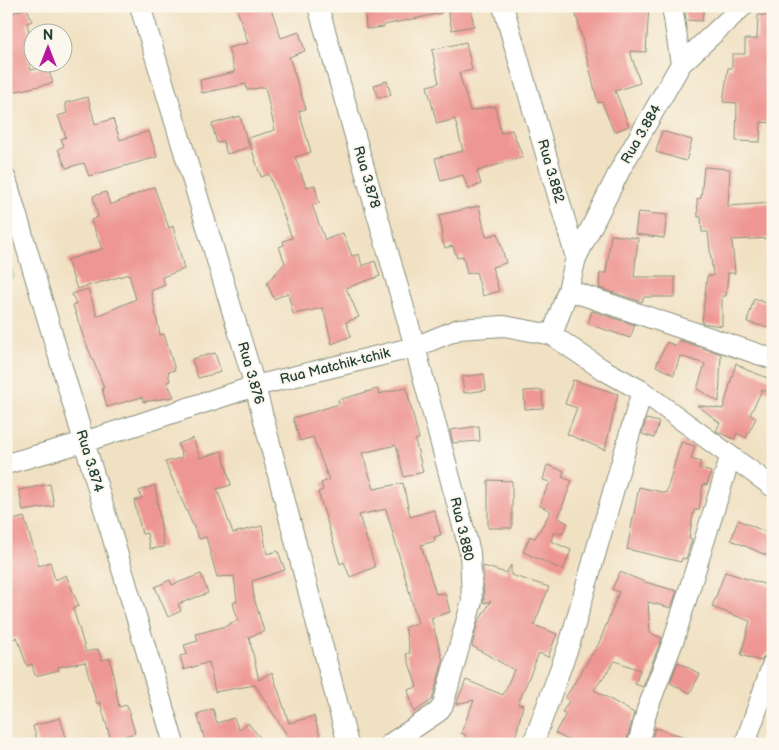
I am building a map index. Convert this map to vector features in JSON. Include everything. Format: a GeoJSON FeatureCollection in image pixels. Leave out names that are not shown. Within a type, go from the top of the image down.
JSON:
{"type":"FeatureCollection","features":[{"type":"Feature","properties":{"kind":"street","name":"Rua 3.876"},"geometry":{"type":"LineString","coordinates":[[140,6],[255,386],[348,744]]}},
{"type":"Feature","properties":{"kind":"street","name":"Rua 3.878"},"geometry":{"type":"LineString","coordinates":[[318,6],[415,347]]}},
{"type":"Feature","properties":{"kind":"street","name":"Rua 3.882"},"geometry":{"type":"LineString","coordinates":[[503,6],[576,258]]}},
{"type":"Feature","properties":{"kind":"street"},"geometry":{"type":"LineString","coordinates":[[672,6],[681,64]]}},
{"type":"Feature","properties":{"kind":"street","name":"Rua 3.884"},"geometry":{"type":"LineString","coordinates":[[576,258],[621,168],[681,64],[743,6]]}},
{"type":"Feature","properties":{"kind":"street","name":"Rua 3.874"},"geometry":{"type":"LineString","coordinates":[[6,179],[174,744]]}},
{"type":"Feature","properties":{"kind":"street"},"geometry":{"type":"LineString","coordinates":[[576,258],[568,290],[552,335],[602,369],[642,391],[730,458],[773,487]]}},
{"type":"Feature","properties":{"kind":"street"},"geometry":{"type":"LineString","coordinates":[[568,290],[773,359]]}},
{"type":"Feature","properties":{"kind":"street","name":"Rua Matchik-tchik"},"geometry":{"type":"LineString","coordinates":[[6,464],[84,442],[255,386],[415,347],[459,329],[504,326],[552,335]]}},
{"type":"Feature","properties":{"kind":"street","name":"Rua 3.880"},"geometry":{"type":"LineString","coordinates":[[390,744],[438,712],[443,705],[472,601],[470,552],[415,347]]}},
{"type":"Feature","properties":{"kind":"street"},"geometry":{"type":"LineString","coordinates":[[533,744],[570,642],[642,391]]}},
{"type":"Feature","properties":{"kind":"street"},"geometry":{"type":"LineString","coordinates":[[638,744],[647,710],[674,639],[730,458]]}},
{"type":"Feature","properties":{"kind":"street"},"geometry":{"type":"LineString","coordinates":[[745,744],[773,663]]}},
{"type":"Feature","properties":{"kind":"green space"},"geometry":{"type":"Polygon","coordinates":[[[6,253],[14,278],[6,280],[6,253]]]}},
{"type":"Feature","properties":{"kind":"building"},"geometry":{"type":"Polygon","coordinates":[[[236,6],[270,6],[281,38],[299,32],[305,51],[289,57],[306,109],[299,111],[311,152],[295,157],[306,187],[315,185],[319,203],[312,205],[325,240],[343,233],[352,256],[359,254],[362,266],[375,261],[380,276],[346,288],[359,317],[346,322],[351,336],[332,344],[323,308],[293,314],[288,293],[274,299],[267,283],[285,263],[279,247],[284,245],[283,241],[292,238],[269,174],[261,177],[248,138],[275,130],[265,87],[247,90],[246,84],[202,93],[200,80],[235,72],[228,48],[248,43],[236,6]]]}},
{"type":"Feature","properties":{"kind":"building"},"geometry":{"type":"Polygon","coordinates":[[[394,6],[441,6],[442,13],[384,25],[384,27],[366,29],[365,13],[395,11],[394,6]]]}},
{"type":"Feature","properties":{"kind":"building"},"geometry":{"type":"Polygon","coordinates":[[[447,6],[470,6],[474,26],[452,30],[447,6]]]}},
{"type":"Feature","properties":{"kind":"building"},"geometry":{"type":"Polygon","coordinates":[[[574,6],[599,6],[600,9],[624,6],[626,12],[649,6],[646,52],[630,51],[640,83],[615,91],[629,126],[614,132],[602,102],[598,103],[574,6]]]}},
{"type":"Feature","properties":{"kind":"building"},"geometry":{"type":"Polygon","coordinates":[[[684,6],[704,7],[702,21],[686,20],[684,6]]]}},
{"type":"Feature","properties":{"kind":"building"},"geometry":{"type":"Polygon","coordinates":[[[27,8],[32,21],[22,22],[22,72],[49,72],[53,83],[12,92],[6,67],[6,15],[27,8]]]}},
{"type":"Feature","properties":{"kind":"building"},"geometry":{"type":"Polygon","coordinates":[[[758,15],[773,16],[771,106],[773,106],[773,123],[761,122],[760,142],[736,141],[737,103],[723,102],[728,68],[732,68],[732,54],[745,54],[745,39],[757,39],[758,15]]]}},
{"type":"Feature","properties":{"kind":"building"},"geometry":{"type":"Polygon","coordinates":[[[466,42],[472,70],[459,73],[470,111],[495,106],[501,133],[512,130],[523,157],[477,171],[481,184],[468,189],[463,175],[441,181],[435,158],[463,151],[455,119],[437,124],[427,86],[439,83],[432,50],[466,42]]]}},
{"type":"Feature","properties":{"kind":"building"},"geometry":{"type":"Polygon","coordinates":[[[387,81],[391,95],[378,98],[374,85],[387,81]]]}},
{"type":"Feature","properties":{"kind":"building"},"geometry":{"type":"Polygon","coordinates":[[[88,97],[95,124],[113,119],[120,140],[149,131],[157,157],[89,176],[84,163],[66,168],[58,149],[64,146],[61,139],[66,137],[58,116],[67,113],[65,103],[88,97]]]}},
{"type":"Feature","properties":{"kind":"building"},"geometry":{"type":"Polygon","coordinates":[[[240,116],[249,147],[227,154],[223,141],[217,143],[212,124],[240,116]]]}},
{"type":"Feature","properties":{"kind":"building"},"geometry":{"type":"Polygon","coordinates":[[[662,131],[692,140],[686,161],[656,152],[662,131]]]}},
{"type":"Feature","properties":{"kind":"building"},"geometry":{"type":"Polygon","coordinates":[[[704,167],[730,169],[728,206],[773,203],[773,238],[732,240],[735,273],[728,273],[726,296],[722,296],[722,326],[702,323],[707,276],[713,276],[708,232],[702,232],[701,217],[698,217],[697,199],[701,198],[704,167]]]}},
{"type":"Feature","properties":{"kind":"building"},"geometry":{"type":"Polygon","coordinates":[[[154,187],[169,228],[173,226],[184,269],[162,277],[165,285],[151,291],[160,335],[164,334],[175,370],[168,372],[170,381],[167,382],[174,397],[143,402],[142,397],[107,407],[102,388],[104,387],[83,336],[73,305],[76,304],[72,294],[88,289],[97,316],[136,299],[129,274],[77,289],[67,260],[102,249],[91,220],[98,217],[93,196],[106,192],[110,205],[154,187]]]}},
{"type":"Feature","properties":{"kind":"building"},"geometry":{"type":"Polygon","coordinates":[[[479,206],[486,237],[498,233],[506,263],[492,267],[499,291],[483,296],[476,272],[467,274],[463,256],[457,258],[453,246],[445,248],[441,235],[443,234],[439,215],[479,206]]]}},
{"type":"Feature","properties":{"kind":"building"},"geometry":{"type":"Polygon","coordinates":[[[638,212],[667,215],[664,238],[635,234],[638,212]]]}},
{"type":"Feature","properties":{"kind":"building"},"geometry":{"type":"Polygon","coordinates":[[[611,235],[638,238],[634,277],[675,277],[675,297],[644,297],[642,302],[599,288],[600,273],[606,273],[611,235]]]}},
{"type":"Feature","properties":{"kind":"building"},"geometry":{"type":"Polygon","coordinates":[[[754,299],[773,305],[773,329],[747,322],[754,299]]]}},
{"type":"Feature","properties":{"kind":"building"},"geometry":{"type":"Polygon","coordinates":[[[592,311],[635,325],[630,338],[588,324],[592,311]]]}},
{"type":"Feature","properties":{"kind":"building"},"geometry":{"type":"Polygon","coordinates":[[[679,340],[721,354],[719,402],[697,389],[705,364],[680,356],[674,375],[656,366],[667,342],[676,346],[679,340]]]}},
{"type":"Feature","properties":{"kind":"building"},"geometry":{"type":"Polygon","coordinates":[[[215,353],[221,372],[198,378],[192,359],[215,353]]]}},
{"type":"Feature","properties":{"kind":"building"},"geometry":{"type":"Polygon","coordinates":[[[736,363],[747,370],[773,380],[773,393],[762,390],[750,415],[756,418],[746,438],[737,433],[734,439],[716,431],[720,423],[697,405],[723,409],[736,363]]]}},
{"type":"Feature","properties":{"kind":"building"},"geometry":{"type":"Polygon","coordinates":[[[484,374],[486,390],[464,393],[462,377],[484,374]]]}},
{"type":"Feature","properties":{"kind":"building"},"geometry":{"type":"Polygon","coordinates":[[[573,380],[618,394],[605,450],[567,434],[577,408],[565,404],[573,380]]]}},
{"type":"Feature","properties":{"kind":"building"},"geometry":{"type":"Polygon","coordinates":[[[406,387],[419,439],[415,440],[423,472],[404,477],[396,445],[362,453],[374,489],[403,483],[410,517],[434,510],[441,535],[434,537],[435,541],[421,545],[436,594],[445,593],[450,612],[431,618],[443,661],[432,700],[414,712],[408,690],[417,687],[406,654],[410,653],[405,627],[418,623],[386,509],[359,515],[375,567],[350,577],[344,562],[340,564],[318,492],[323,490],[321,483],[329,480],[313,437],[300,441],[293,418],[339,404],[338,400],[377,389],[379,394],[406,387]]]}},
{"type":"Feature","properties":{"kind":"building"},"geometry":{"type":"Polygon","coordinates":[[[542,390],[543,408],[525,409],[524,391],[542,390]]]}},
{"type":"Feature","properties":{"kind":"building"},"geometry":{"type":"Polygon","coordinates":[[[646,419],[659,422],[654,438],[642,434],[646,419]]]}},
{"type":"Feature","properties":{"kind":"building"},"geometry":{"type":"Polygon","coordinates":[[[479,426],[480,441],[453,443],[450,430],[479,426]]]}},
{"type":"Feature","properties":{"kind":"building"},"geometry":{"type":"Polygon","coordinates":[[[193,438],[200,458],[222,451],[231,485],[217,489],[233,533],[262,526],[267,554],[278,551],[285,570],[252,581],[254,598],[264,631],[249,637],[259,680],[272,672],[289,723],[314,716],[320,736],[316,738],[319,744],[293,744],[255,685],[215,692],[209,662],[184,670],[180,656],[187,654],[184,645],[198,641],[196,634],[238,621],[233,603],[237,601],[234,576],[217,577],[206,537],[199,539],[165,462],[181,458],[182,455],[178,444],[193,438]]]}},
{"type":"Feature","properties":{"kind":"building"},"geometry":{"type":"Polygon","coordinates":[[[681,442],[695,446],[691,459],[701,462],[699,468],[711,472],[707,485],[703,484],[699,510],[694,510],[689,538],[692,539],[686,559],[682,558],[681,562],[627,549],[639,487],[666,493],[681,442]]]}},
{"type":"Feature","properties":{"kind":"building"},"geometry":{"type":"Polygon","coordinates":[[[547,465],[564,471],[562,477],[572,481],[558,518],[568,523],[562,534],[554,532],[551,541],[571,550],[563,570],[523,552],[530,536],[535,538],[551,511],[539,505],[550,482],[543,480],[547,465]]]}},
{"type":"Feature","properties":{"kind":"building"},"geometry":{"type":"Polygon","coordinates":[[[488,480],[512,481],[512,528],[488,528],[488,480]]]}},
{"type":"Feature","properties":{"kind":"building"},"geometry":{"type":"Polygon","coordinates":[[[50,484],[54,506],[23,511],[19,490],[50,484]]]}},
{"type":"Feature","properties":{"kind":"building"},"geometry":{"type":"Polygon","coordinates":[[[155,485],[164,547],[150,549],[147,533],[142,534],[134,501],[142,498],[139,491],[155,485]]]}},
{"type":"Feature","properties":{"kind":"building"},"geometry":{"type":"Polygon","coordinates":[[[24,517],[39,566],[50,562],[55,580],[66,575],[79,606],[73,608],[86,652],[98,649],[102,660],[110,658],[119,707],[127,705],[135,733],[111,740],[100,702],[97,704],[85,662],[58,667],[59,670],[35,676],[32,664],[27,666],[17,637],[13,639],[6,621],[6,522],[24,517]]]}},
{"type":"Feature","properties":{"kind":"building"},"geometry":{"type":"Polygon","coordinates":[[[738,520],[773,535],[773,558],[731,540],[738,520]]]}},
{"type":"Feature","properties":{"kind":"building"},"geometry":{"type":"Polygon","coordinates":[[[511,565],[511,575],[549,587],[534,625],[557,634],[548,657],[539,653],[518,704],[523,705],[514,744],[488,741],[487,743],[479,740],[477,744],[462,744],[466,735],[461,733],[474,700],[456,704],[466,680],[503,695],[514,670],[472,646],[478,622],[491,601],[484,603],[483,566],[506,573],[511,565]]]}},
{"type":"Feature","properties":{"kind":"building"},"geometry":{"type":"Polygon","coordinates":[[[620,572],[645,582],[677,591],[671,608],[648,602],[650,633],[662,638],[643,687],[635,684],[640,670],[615,661],[594,690],[634,713],[626,744],[575,744],[555,733],[566,714],[562,712],[569,701],[565,698],[599,643],[619,592],[612,589],[620,572]]]}},
{"type":"Feature","properties":{"kind":"building"},"geometry":{"type":"Polygon","coordinates":[[[725,572],[773,587],[773,651],[766,654],[761,661],[741,655],[750,621],[712,607],[725,572]]]}},
{"type":"Feature","properties":{"kind":"building"},"geometry":{"type":"Polygon","coordinates":[[[201,574],[208,593],[178,604],[181,611],[168,617],[155,587],[170,580],[172,585],[201,574]]]}},
{"type":"Feature","properties":{"kind":"building"},"geometry":{"type":"Polygon","coordinates":[[[678,662],[700,674],[690,693],[670,683],[678,662]]]}},
{"type":"Feature","properties":{"kind":"building"},"geometry":{"type":"Polygon","coordinates":[[[213,709],[217,723],[234,718],[239,730],[248,723],[265,744],[206,744],[197,714],[213,709]]]}},
{"type":"Feature","properties":{"kind":"building"},"geometry":{"type":"Polygon","coordinates":[[[60,718],[68,744],[38,744],[33,726],[60,718]]]}},
{"type":"Feature","properties":{"kind":"building"},"geometry":{"type":"Polygon","coordinates":[[[655,728],[696,740],[695,744],[650,744],[655,728]]]}}]}
